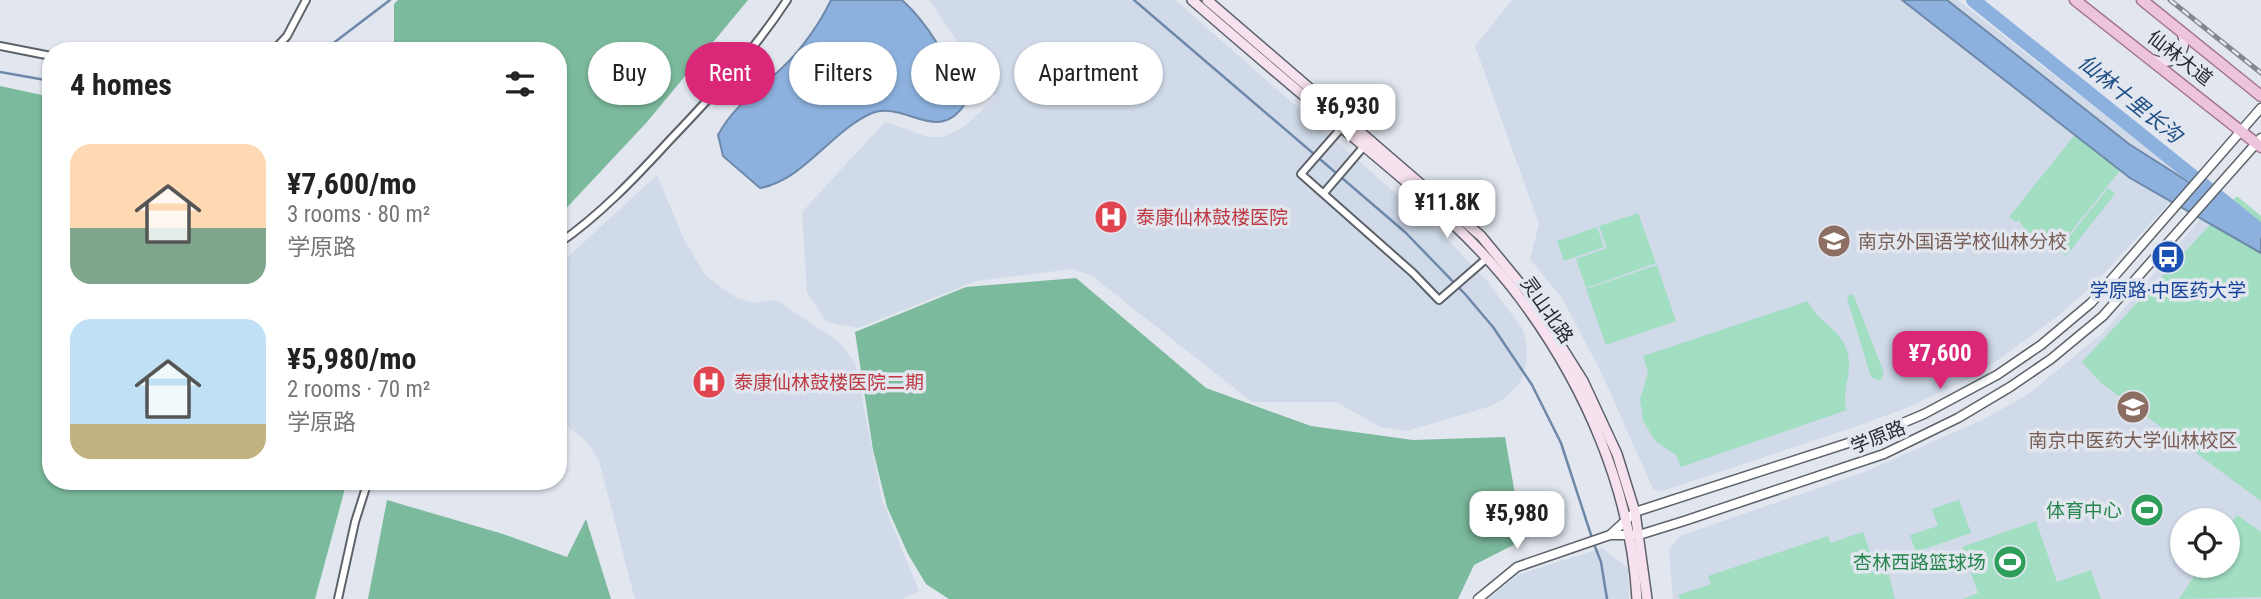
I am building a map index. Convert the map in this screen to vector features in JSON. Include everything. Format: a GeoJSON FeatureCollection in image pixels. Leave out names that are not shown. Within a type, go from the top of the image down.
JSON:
{"type":"FeatureCollection","features":[{"type":"Feature","properties":{"kind":"main road","name":"灵山北路"},"geometry":{"type":"LineString","coordinates":[[1192,0],[1472,242],[1519,296],[1549,340],[1577,389],[1607,458],[1625,518],[1635,535],[1647,599]]}},
{"type":"Feature","properties":{"kind":"main road","name":"灵山北路"},"geometry":{"type":"LineString","coordinates":[[1207,0],[1371,138],[1481,236],[1527,292],[1583,381],[1617,454],[1635,512],[1637,599]]}},
{"type":"Feature","properties":{"kind":"main road","name":"仙林大道"},"geometry":{"type":"LineString","coordinates":[[2075,0],[2260,143]]}},
{"type":"Feature","properties":{"kind":"main road","name":"仙林大道"},"geometry":{"type":"LineString","coordinates":[[2142,0],[2177,25],[2261,96]]}},
{"type":"Feature","properties":{"kind":"main road"},"geometry":{"type":"LineString","coordinates":[[2153,60],[2170,62],[2181,54],[2185,41],[2177,25]]}},
{"type":"Feature","properties":{"kind":"street"},"geometry":{"type":"LineString","coordinates":[[281,42],[306,0]]}},
{"type":"Feature","properties":{"kind":"street"},"geometry":{"type":"LineString","coordinates":[[567,237],[608,205],[720,87],[763,36],[787,0]]}},
{"type":"Feature","properties":{"kind":"street"},"geometry":{"type":"LineString","coordinates":[[0,46],[42,54]]}},
{"type":"Feature","properties":{"kind":"street","name":"学原路"},"geometry":{"type":"LineString","coordinates":[[1610,535],[1625,518],[1635,512],[1879,433],[1949,402],[1997,375],[2041,345],[2091,303],[2261,108]]}},
{"type":"Feature","properties":{"kind":"street"},"geometry":{"type":"LineString","coordinates":[[1348,119],[1301,174],[1439,300],[1486,259]]}},
{"type":"Feature","properties":{"kind":"street"},"geometry":{"type":"LineString","coordinates":[[1324,193],[1371,138]]}},
{"type":"Feature","properties":{"kind":"street","name":"学原路"},"geometry":{"type":"LineString","coordinates":[[1478,599],[1517,567],[1610,535],[1635,535],[1884,454],[1958,418],[2010,387],[2103,316],[2225,178],[2260,143]]}},
{"type":"Feature","properties":{"kind":"street"},"geometry":{"type":"LineString","coordinates":[[338,599],[355,522],[365,490]]}},
{"type":"Feature","properties":{"kind":"shaded area","name":"泰康仙林鼓楼医院"},"geometry":{"type":"Polygon","coordinates":[[[929,0],[1175,0],[1442,234],[1487,281],[1522,328],[1527,361],[1521,381],[1505,398],[1491,406],[1407,431],[1380,427],[1336,402],[1252,402],[1092,276],[1073,269],[976,281],[858,328],[827,322],[807,292],[802,212],[885,122],[928,137],[944,137],[965,126],[987,105],[1000,105],[1000,42],[958,42],[929,0]]]}},
{"type":"Feature","properties":{"kind":"shaded area","name":"南京外国语学校仙林分校"},"geometry":{"type":"Polygon","coordinates":[[[1512,0],[1958,0],[2189,182],[2093,285],[2058,316],[1977,375],[1906,408],[1857,426],[1662,491],[1653,489],[1601,372],[1562,298],[1530,259],[1539,224],[1475,46],[1512,0]]]}},
{"type":"Feature","properties":{"kind":"shaded area","name":"泰康仙林鼓楼医院二期"},"geometry":{"type":"Polygon","coordinates":[[[657,175],[684,240],[706,276],[736,298],[756,303],[776,300],[838,341],[855,363],[882,500],[919,591],[903,599],[635,599],[599,461],[588,443],[567,426],[567,258],[657,175]]]}},
{"type":"Feature","properties":{"kind":"shaded area","name":"南京中医药大学仙林校区"},"geometry":{"type":"Polygon","coordinates":[[[2229,197],[2261,224],[2261,599],[1673,599],[1669,550],[1680,536],[1867,471],[1984,419],[2027,395],[2103,333],[2218,199],[2229,197]]]}},
{"type":"Feature","properties":{"kind":"shaded area"},"geometry":{"type":"Polygon","coordinates":[[[1602,548],[1628,568],[1629,599],[1488,599],[1517,575],[1602,548]]]}},
{"type":"Feature","properties":{"kind":"green space"},"geometry":{"type":"Polygon","coordinates":[[[398,0],[748,0],[713,42],[685,42],[685,76],[671,93],[671,42],[588,42],[588,105],[661,105],[567,207],[567,42],[394,42],[394,4],[398,0]]]}},
{"type":"Feature","properties":{"kind":"green space"},"geometry":{"type":"Polygon","coordinates":[[[0,86],[42,95],[42,490],[345,490],[315,599],[0,599],[0,86]]]}},
{"type":"Feature","properties":{"kind":"green space"},"geometry":{"type":"Polygon","coordinates":[[[2078,131],[2122,168],[2054,253],[2047,247],[2048,244],[2030,238],[2019,220],[2016,222],[2009,217],[2078,131]]]}},
{"type":"Feature","properties":{"kind":"green space"},"geometry":{"type":"Polygon","coordinates":[[[2108,188],[2115,194],[2066,256],[2059,250],[2108,188]]]}},
{"type":"Feature","properties":{"kind":"green space"},"geometry":{"type":"Polygon","coordinates":[[[2237,196],[2261,216],[2261,501],[2100,382],[2082,362],[2237,196]]]}},
{"type":"Feature","properties":{"kind":"green space"},"geometry":{"type":"Polygon","coordinates":[[[1638,213],[1656,263],[1586,288],[1576,259],[1607,248],[1599,226],[1638,213]]]}},
{"type":"Feature","properties":{"kind":"green space"},"geometry":{"type":"Polygon","coordinates":[[[1597,227],[1604,247],[1564,261],[1557,241],[1597,227]]]}},
{"type":"Feature","properties":{"kind":"green space"},"geometry":{"type":"Polygon","coordinates":[[[1657,265],[1676,321],[1606,345],[1586,289],[1657,265]]]}},
{"type":"Feature","properties":{"kind":"green space"},"geometry":{"type":"Polygon","coordinates":[[[1076,278],[1206,388],[1311,426],[1413,440],[1505,437],[1523,540],[1474,565],[1458,599],[949,599],[926,584],[908,554],[887,507],[873,450],[855,332],[966,287],[1076,278]]]}},
{"type":"Feature","properties":{"kind":"green space"},"geometry":{"type":"Polygon","coordinates":[[[1850,294],[1854,296],[1884,373],[1880,381],[1871,377],[1847,298],[1850,294]]]}},
{"type":"Feature","properties":{"kind":"green space"},"geometry":{"type":"Polygon","coordinates":[[[1808,301],[1816,314],[1839,336],[1847,351],[1847,410],[1681,467],[1676,455],[1656,442],[1643,421],[1640,399],[1648,373],[1643,356],[1808,301]]]}},
{"type":"Feature","properties":{"kind":"green space"},"geometry":{"type":"Polygon","coordinates":[[[387,500],[503,534],[567,557],[586,519],[611,599],[368,599],[387,500]]]}},
{"type":"Feature","properties":{"kind":"green space"},"geometry":{"type":"Polygon","coordinates":[[[1959,500],[1971,533],[1916,552],[1910,535],[1938,526],[1932,509],[1959,500]]]}},
{"type":"Feature","properties":{"kind":"green space"},"geometry":{"type":"Polygon","coordinates":[[[2240,517],[2261,532],[2261,597],[2179,599],[2193,578],[2240,578],[2240,517]]]}},
{"type":"Feature","properties":{"kind":"green space"},"geometry":{"type":"Polygon","coordinates":[[[2036,521],[2057,582],[2091,570],[2101,599],[1963,599],[1978,593],[1962,547],[2036,521]]]}},
{"type":"Feature","properties":{"kind":"green space"},"geometry":{"type":"Polygon","coordinates":[[[1863,532],[1871,555],[1889,575],[1895,599],[1680,599],[1678,595],[1711,584],[1708,576],[1828,536],[1831,543],[1863,532]]]}},
{"type":"Feature","properties":{"kind":"water"},"geometry":{"type":"Polygon","coordinates":[[[831,0],[902,0],[913,10],[936,42],[911,42],[911,105],[964,105],[956,115],[945,121],[921,120],[897,112],[872,113],[843,131],[804,166],[776,183],[760,188],[723,156],[718,135],[740,105],[775,105],[775,74],[789,61],[789,105],[897,105],[897,42],[805,42],[831,0]]]}},
{"type":"Feature","properties":{"kind":"water"},"geometry":{"type":"Polygon","coordinates":[[[1902,0],[1947,0],[2129,144],[2261,228],[2261,253],[2130,178],[1902,0]]]}},
{"type":"Feature","properties":{"kind":"waterway"},"geometry":{"type":"LineString","coordinates":[[335,42],[390,0]]}},
{"type":"Feature","properties":{"kind":"waterway"},"geometry":{"type":"LineString","coordinates":[[1134,0],[1405,232],[1465,294],[1493,327],[1532,385],[1561,443],[1592,538]]}},
{"type":"Feature","properties":{"kind":"waterway","name":"仙林十里长沟"},"geometry":{"type":"LineString","coordinates":[[1973,0],[2261,231]]}},
{"type":"Feature","properties":{"kind":"waterway"},"geometry":{"type":"LineString","coordinates":[[0,72],[42,79]]}},
{"type":"Feature","properties":{"kind":"waterway"},"geometry":{"type":"LineString","coordinates":[[1594,544],[1601,562],[1607,599]]}},
{"type":"Feature","properties":{"kind":"railway"},"geometry":{"type":"LineString","coordinates":[[2170,0],[2261,73]]}},
{"type":"Feature","properties":{"kind":"place","name":"泰康仙林鼓楼医院"},"geometry":{"type":"Point","coordinates":[1111,217]}},
{"type":"Feature","properties":{"kind":"place","name":"南京外国语学校仙林分校"},"geometry":{"type":"Point","coordinates":[1834,241]}},
{"type":"Feature","properties":{"kind":"place","name":"学原路·中医药大学"},"geometry":{"type":"Point","coordinates":[2168,257]}},
{"type":"Feature","properties":{"kind":"place","name":"泰康仙林鼓楼医院二期"},"geometry":{"type":"Point","coordinates":[709,382]}},
{"type":"Feature","properties":{"kind":"place","name":"南京中医药大学仙林校区"},"geometry":{"type":"Point","coordinates":[2133,407]}},
{"type":"Feature","properties":{"kind":"place","name":"体育中心"},"geometry":{"type":"Point","coordinates":[2147,510]}},
{"type":"Feature","properties":{"kind":"place","name":"杏林西路篮球场"},"geometry":{"type":"Point","coordinates":[2010,562]}}]}
